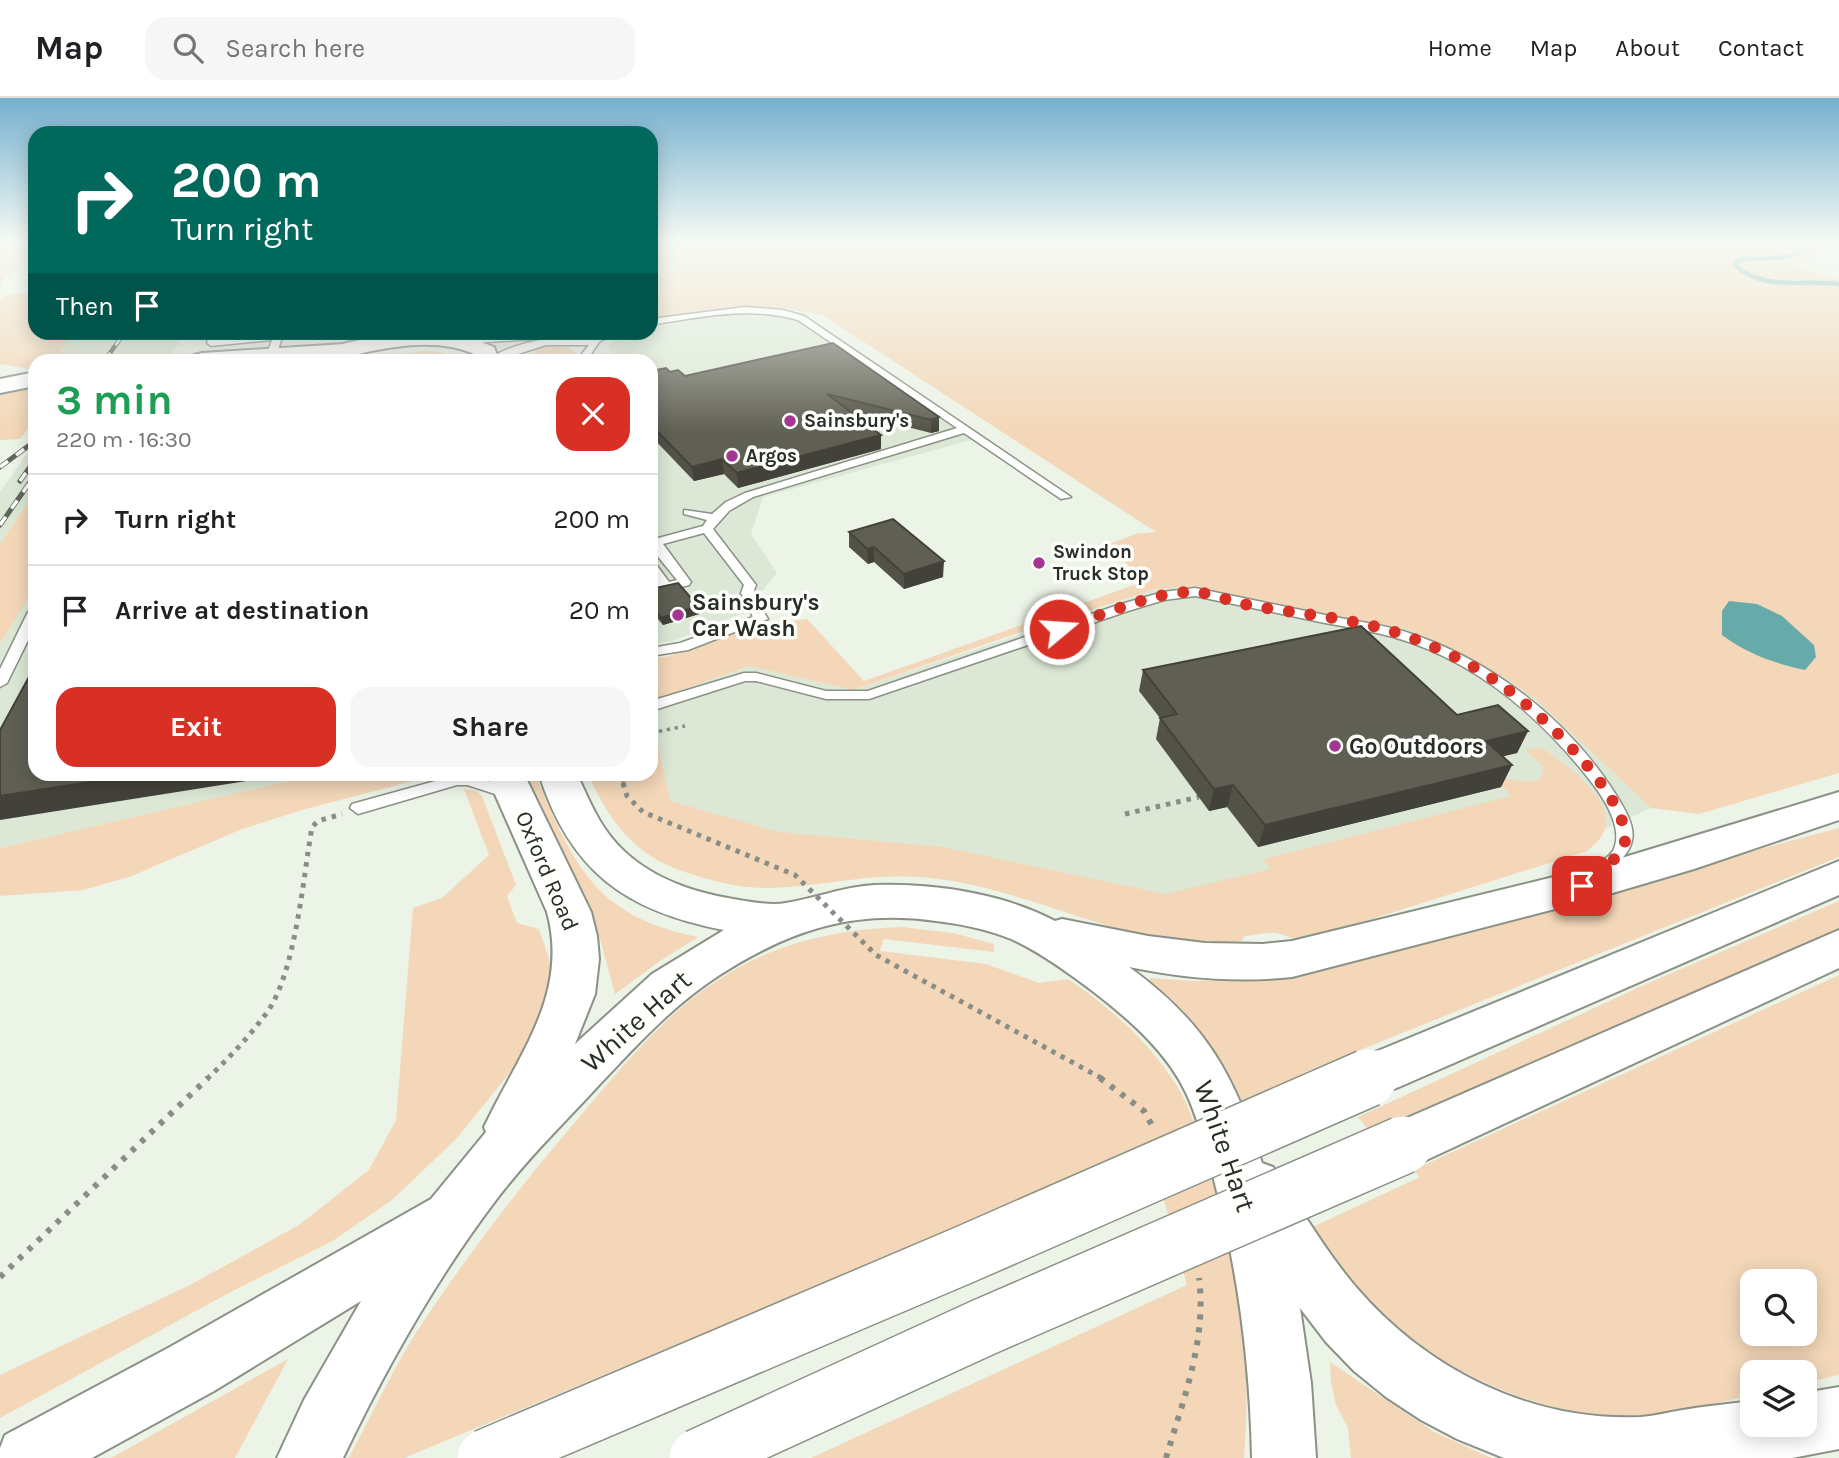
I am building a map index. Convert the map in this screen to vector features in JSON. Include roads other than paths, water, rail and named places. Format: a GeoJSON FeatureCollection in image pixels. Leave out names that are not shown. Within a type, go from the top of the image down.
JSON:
{"type":"FeatureCollection","features":[{"type":"Feature","properties":{"kind":"main road"},"geometry":{"type":"LineString","coordinates":[[338,354],[358,340]]}},
{"type":"Feature","properties":{"kind":"main road"},"geometry":{"type":"LineString","coordinates":[[338,354],[397,342],[422,340]]}},
{"type":"Feature","properties":{"kind":"main road"},"geometry":{"type":"LineString","coordinates":[[453,340],[483,350],[486,354]]}},
{"type":"Feature","properties":{"kind":"main road"},"geometry":{"type":"LineString","coordinates":[[1,378],[28,374]]}},
{"type":"Feature","properties":{"kind":"main road"},"geometry":{"type":"LineString","coordinates":[[1,378],[28,379]]}},
{"type":"Feature","properties":{"kind":"main road","name":"Oxford Road"},"geometry":{"type":"LineString","coordinates":[[492,1163],[569,1006],[577,957],[574,925],[569,912],[509,784]]}},
{"type":"Feature","properties":{"kind":"main road"},"geometry":{"type":"LineString","coordinates":[[569,785],[584,830],[604,856],[625,875],[680,904],[711,912],[789,921]]}},
{"type":"Feature","properties":{"kind":"main road"},"geometry":{"type":"LineString","coordinates":[[1030,928],[1178,960],[1267,963],[1323,953],[1582,886],[1689,855],[1839,806]]}},
{"type":"Feature","properties":{"kind":"main road"},"geometry":{"type":"LineString","coordinates":[[486,1458],[1839,877]]}},
{"type":"Feature","properties":{"kind":"main road","name":"White Hart"},"geometry":{"type":"LineString","coordinates":[[309,1458],[358,1363],[453,1214],[492,1163],[659,993],[710,959],[789,921],[844,904],[906,902],[965,910],[1030,928],[1100,970],[1138,1001],[1170,1032],[1201,1073],[1232,1151],[1265,1272],[1279,1364],[1284,1458]]}},
{"type":"Feature","properties":{"kind":"main road"},"geometry":{"type":"LineString","coordinates":[[698,1458],[997,1321],[1403,1145],[1839,948]]}},
{"type":"Feature","properties":{"kind":"main road"},"geometry":{"type":"LineString","coordinates":[[1232,1151],[1324,1292],[1345,1319],[1367,1342],[1418,1382],[1476,1415],[1542,1438],[1581,1445],[1642,1449],[1783,1429],[1839,1418]]}},
{"type":"Feature","properties":{"kind":"main road"},"geometry":{"type":"LineString","coordinates":[[28,1458],[226,1349],[453,1214]]}},
{"type":"Feature","properties":{"kind":"lane"},"geometry":{"type":"LineString","coordinates":[[658,321],[746,311],[777,312],[801,318],[1065,497]]}},
{"type":"Feature","properties":{"kind":"lane"},"geometry":{"type":"LineString","coordinates":[[212,340],[211,343],[244,340]]}},
{"type":"Feature","properties":{"kind":"lane"},"geometry":{"type":"LineString","coordinates":[[508,354],[549,340]]}},
{"type":"Feature","properties":{"kind":"lane"},"geometry":{"type":"LineString","coordinates":[[570,340],[582,354]]}},
{"type":"Feature","properties":{"kind":"lane"},"geometry":{"type":"LineString","coordinates":[[574,344],[588,340]]}},
{"type":"Feature","properties":{"kind":"lane"},"geometry":{"type":"LineString","coordinates":[[658,542],[710,523],[730,504],[749,495],[967,429]]}},
{"type":"Feature","properties":{"kind":"lane"},"geometry":{"type":"LineString","coordinates":[[658,651],[693,644],[761,619],[747,593],[750,585],[710,523],[688,512]]}},
{"type":"Feature","properties":{"kind":"lane"},"geometry":{"type":"LineString","coordinates":[[658,550],[685,582],[658,589]]}},
{"type":"Feature","properties":{"kind":"lane"},"geometry":{"type":"LineString","coordinates":[[658,576],[666,587]]}},
{"type":"Feature","properties":{"kind":"lane"},"geometry":{"type":"LineString","coordinates":[[658,704],[744,677],[756,677],[826,695],[869,695],[1124,608],[1163,596],[1195,592],[1369,627],[1419,641],[1497,681],[1515,694],[1589,767],[1615,803],[1623,824],[1625,845],[1582,886]]}},
{"type":"Feature","properties":{"kind":"lane"},"geometry":{"type":"LineString","coordinates":[[0,683],[28,626]]}},
{"type":"Feature","properties":{"kind":"lane"},"geometry":{"type":"LineString","coordinates":[[358,808],[453,781]]}},
{"type":"Feature","properties":{"kind":"lane"},"geometry":{"type":"LineString","coordinates":[[478,781],[509,784]]}},
{"type":"Feature","properties":{"kind":"water"},"geometry":{"type":"Polygon","coordinates":[[[1729,601],[1757,604],[1782,616],[1814,645],[1816,657],[1805,670],[1741,648],[1722,635],[1722,611],[1729,601]]]}},
{"type":"Feature","properties":{"kind":"railway"},"geometry":{"type":"LineString","coordinates":[[109,354],[119,340]]}},
{"type":"Feature","properties":{"kind":"railway"},"geometry":{"type":"LineString","coordinates":[[0,467],[28,446]]}},
{"type":"Feature","properties":{"kind":"railway"},"geometry":{"type":"LineString","coordinates":[[20,481],[28,470]]}},
{"type":"Feature","properties":{"kind":"railway"},"geometry":{"type":"LineString","coordinates":[[0,525],[28,485]]}},
{"type":"Feature","properties":{"kind":"place","name":"Sainsbury's"},"geometry":{"type":"Point","coordinates":[790,421]}},
{"type":"Feature","properties":{"kind":"place","name":"Argos"},"geometry":{"type":"Point","coordinates":[732,456]}},
{"type":"Feature","properties":{"kind":"place","name":"Swindon Truck Stop"},"geometry":{"type":"Point","coordinates":[1039,563]}},
{"type":"Feature","properties":{"kind":"place","name":"Sainsbury's Car Wash"},"geometry":{"type":"Point","coordinates":[678,615]}},
{"type":"Feature","properties":{"kind":"place","name":"Go Outdoors"},"geometry":{"type":"Point","coordinates":[1335,746]}}]}
